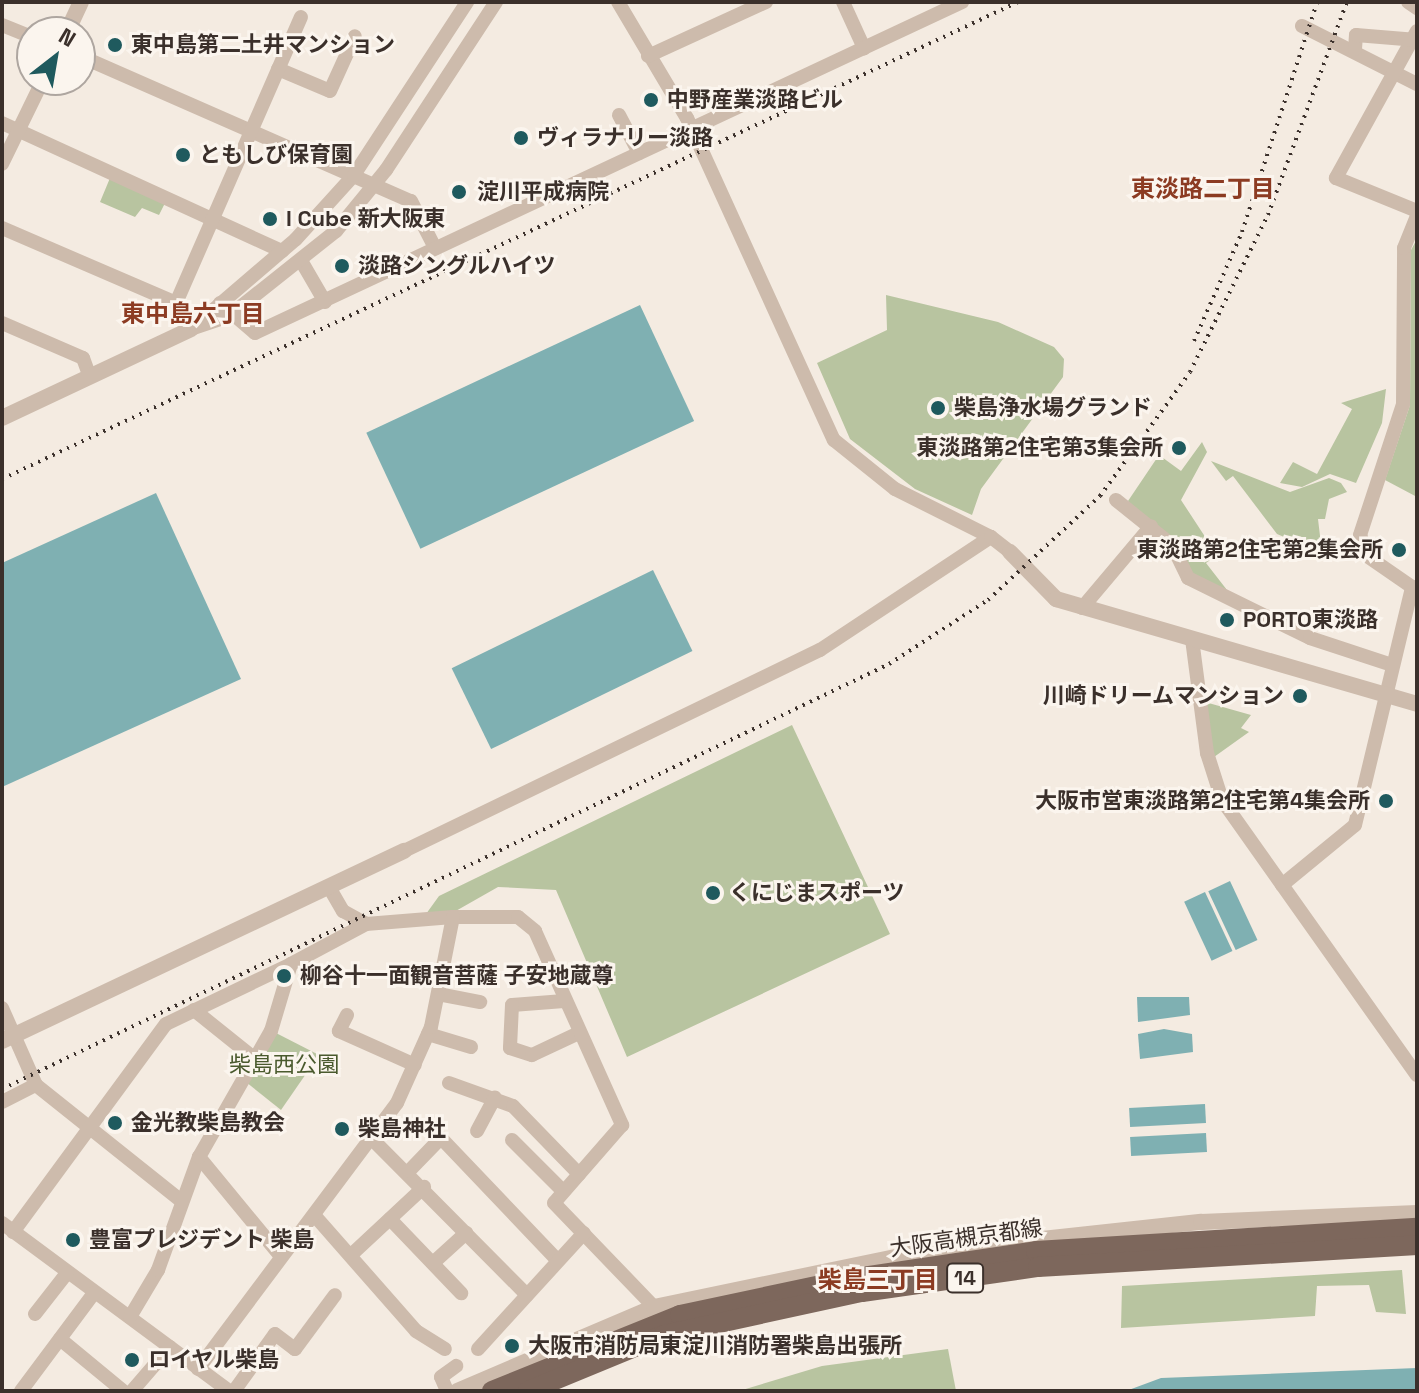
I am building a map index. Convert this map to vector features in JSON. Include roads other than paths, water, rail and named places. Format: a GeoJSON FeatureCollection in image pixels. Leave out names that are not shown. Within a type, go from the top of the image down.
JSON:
{"type":"FeatureCollection","features":[{"type":"Feature","properties":{"kind":"main road","name":"大阪高槻京都線"},"geometry":{"type":"LineString","coordinates":[[492,1391],[680,1315],[849,1279],[1036,1251],[1417,1228]]}},
{"type":"Feature","properties":{"kind":"main road","name":"大阪高槻京都線"},"geometry":{"type":"LineString","coordinates":[[528,1391],[664,1335],[862,1292],[1038,1267],[1417,1245]]}},
{"type":"Feature","properties":{"kind":"street"},"geometry":{"type":"LineString","coordinates":[[191,329],[282,251],[354,175],[467,2]]}},
{"type":"Feature","properties":{"kind":"street"},"geometry":{"type":"LineString","coordinates":[[2,418],[191,329],[229,316],[303,264],[376,185],[496,2]]}},
{"type":"Feature","properties":{"kind":"street"},"geometry":{"type":"LineString","coordinates":[[618,2],[691,129],[834,440],[895,489],[991,537],[1010,552],[1046,594],[1082,608],[1417,704]]}},
{"type":"Feature","properties":{"kind":"street"},"geometry":{"type":"LineString","coordinates":[[648,56],[766,2]]}},
{"type":"Feature","properties":{"kind":"street"},"geometry":{"type":"LineString","coordinates":[[843,2],[864,48]]}},
{"type":"Feature","properties":{"kind":"street"},"geometry":{"type":"LineString","coordinates":[[220,303],[229,316],[255,333],[962,2]]}},
{"type":"Feature","properties":{"kind":"street"},"geometry":{"type":"LineString","coordinates":[[1408,2],[1417,8]]}},
{"type":"Feature","properties":{"kind":"street"},"geometry":{"type":"LineString","coordinates":[[176,303],[301,17]]}},
{"type":"Feature","properties":{"kind":"street"},"geometry":{"type":"LineString","coordinates":[[1302,26],[1355,49],[1417,84]]}},
{"type":"Feature","properties":{"kind":"street"},"geometry":{"type":"LineString","coordinates":[[1355,49],[1356,35],[1416,36]]}},
{"type":"Feature","properties":{"kind":"street"},"geometry":{"type":"LineString","coordinates":[[278,69],[330,91],[355,36]]}},
{"type":"Feature","properties":{"kind":"street"},"geometry":{"type":"LineString","coordinates":[[1282,885],[1355,825],[1384,694],[1415,581],[1367,556],[1360,535],[1403,404],[1404,248],[1417,213],[1336,178],[1416,36]]}},
{"type":"Feature","properties":{"kind":"street"},"geometry":{"type":"LineString","coordinates":[[96,63],[411,201],[435,248]]}},
{"type":"Feature","properties":{"kind":"street"},"geometry":{"type":"LineString","coordinates":[[417,80],[437,94]]}},
{"type":"Feature","properties":{"kind":"street"},"geometry":{"type":"LineString","coordinates":[[2,164],[35,96]]}},
{"type":"Feature","properties":{"kind":"street"},"geometry":{"type":"LineString","coordinates":[[619,115],[639,153]]}},
{"type":"Feature","properties":{"kind":"street"},"geometry":{"type":"LineString","coordinates":[[2,123],[215,216],[282,251]]}},
{"type":"Feature","properties":{"kind":"street"},"geometry":{"type":"LineString","coordinates":[[2,228],[176,303],[191,329]]}},
{"type":"Feature","properties":{"kind":"street"},"geometry":{"type":"LineString","coordinates":[[303,264],[325,302]]}},
{"type":"Feature","properties":{"kind":"street"},"geometry":{"type":"LineString","coordinates":[[2,323],[83,358],[90,377]]}},
{"type":"Feature","properties":{"kind":"street"},"geometry":{"type":"LineString","coordinates":[[1116,500],[1172,545],[1188,578],[1310,638],[1392,665]]}},
{"type":"Feature","properties":{"kind":"street"},"geometry":{"type":"LineString","coordinates":[[1082,608],[1151,526]]}},
{"type":"Feature","properties":{"kind":"street"},"geometry":{"type":"LineString","coordinates":[[8,1038],[820,650],[991,537]]}},
{"type":"Feature","properties":{"kind":"street"},"geometry":{"type":"LineString","coordinates":[[1192,639],[1207,753],[1222,800],[1417,1075]]}},
{"type":"Feature","properties":{"kind":"street"},"geometry":{"type":"LineString","coordinates":[[329,887],[343,911],[366,924]]}},
{"type":"Feature","properties":{"kind":"street"},"geometry":{"type":"LineString","coordinates":[[198,1369],[279,1254],[315,1216],[374,1141],[428,1034],[453,917]]}},
{"type":"Feature","properties":{"kind":"street"},"geometry":{"type":"LineString","coordinates":[[335,1295],[295,1349],[275,1334],[231,1391],[6,1229],[166,1024],[366,924],[453,917],[529,920],[622,1125],[562,1190],[554,1203],[654,1307]]}},
{"type":"Feature","properties":{"kind":"street"},"geometry":{"type":"LineString","coordinates":[[130,1317],[158,1270],[180,1200],[199,1157],[255,1059],[291,964]]}},
{"type":"Feature","properties":{"kind":"street"},"geometry":{"type":"LineString","coordinates":[[438,994],[480,1002]]}},
{"type":"Feature","properties":{"kind":"street"},"geometry":{"type":"LineString","coordinates":[[564,1001],[512,1005],[510,1048],[532,1055],[579,1033]]}},
{"type":"Feature","properties":{"kind":"street"},"geometry":{"type":"LineString","coordinates":[[2,1008],[8,1038],[36,1085],[180,1200]]}},
{"type":"Feature","properties":{"kind":"street"},"geometry":{"type":"LineString","coordinates":[[194,1010],[255,1059]]}},
{"type":"Feature","properties":{"kind":"street"},"geometry":{"type":"LineString","coordinates":[[347,1015],[339,1031],[415,1065]]}},
{"type":"Feature","properties":{"kind":"street"},"geometry":{"type":"LineString","coordinates":[[428,1034],[471,1047]]}},
{"type":"Feature","properties":{"kind":"street"},"geometry":{"type":"LineString","coordinates":[[2,1102],[36,1085]]}},
{"type":"Feature","properties":{"kind":"street"},"geometry":{"type":"LineString","coordinates":[[457,1091],[495,1097],[513,1106],[579,1174]]}},
{"type":"Feature","properties":{"kind":"street"},"geometry":{"type":"LineString","coordinates":[[477,1131],[493,1121],[495,1097]]}},
{"type":"Feature","properties":{"kind":"street"},"geometry":{"type":"LineString","coordinates":[[409,1171],[441,1138],[557,1260]]}},
{"type":"Feature","properties":{"kind":"street"},"geometry":{"type":"LineString","coordinates":[[512,1140],[562,1190]]}},
{"type":"Feature","properties":{"kind":"street"},"geometry":{"type":"LineString","coordinates":[[374,1141],[409,1171],[527,1295]]}},
{"type":"Feature","properties":{"kind":"street"},"geometry":{"type":"LineString","coordinates":[[199,1157],[279,1254]]}},
{"type":"Feature","properties":{"kind":"street"},"geometry":{"type":"LineString","coordinates":[[351,1255],[424,1187]]}},
{"type":"Feature","properties":{"kind":"street"},"geometry":{"type":"LineString","coordinates":[[457,1391],[654,1307],[1033,1236],[1417,1213]]}},
{"type":"Feature","properties":{"kind":"street"},"geometry":{"type":"LineString","coordinates":[[315,1216],[416,1331],[445,1349]]}},
{"type":"Feature","properties":{"kind":"street"},"geometry":{"type":"LineString","coordinates":[[390,1219],[461,1293]]}},
{"type":"Feature","properties":{"kind":"street"},"geometry":{"type":"LineString","coordinates":[[433,1263],[466,1233]]}},
{"type":"Feature","properties":{"kind":"street"},"geometry":{"type":"LineString","coordinates":[[478,1349],[584,1233]]}},
{"type":"Feature","properties":{"kind":"street"},"geometry":{"type":"LineString","coordinates":[[35,1314],[67,1273]]}},
{"type":"Feature","properties":{"kind":"street"},"geometry":{"type":"LineString","coordinates":[[25,1389],[94,1293]]}},
{"type":"Feature","properties":{"kind":"street"},"geometry":{"type":"LineString","coordinates":[[60,1339],[123,1391]]}},
{"type":"Feature","properties":{"kind":"street"},"geometry":{"type":"LineString","coordinates":[[132,1391],[170,1347]]}},
{"type":"Feature","properties":{"kind":"street"},"geometry":{"type":"LineString","coordinates":[[447,1391],[441,1377],[456,1366]]}},
{"type":"Feature","properties":{"kind":"water"},"geometry":{"type":"Polygon","coordinates":[[[640,305],[694,421],[420,549],[366,433],[640,305]]]}},
{"type":"Feature","properties":{"kind":"water"},"geometry":{"type":"Polygon","coordinates":[[[156,493],[241,679],[2,787],[2,563],[156,493]]]}},
{"type":"Feature","properties":{"kind":"water"},"geometry":{"type":"Polygon","coordinates":[[[653,570],[692,651],[491,749],[452,668],[653,570]]]}},
{"type":"Feature","properties":{"kind":"water"},"geometry":{"type":"Polygon","coordinates":[[[1230,881],[1257,940],[1236,950],[1208,891],[1230,881]]]}},
{"type":"Feature","properties":{"kind":"water"},"geometry":{"type":"Polygon","coordinates":[[[1205,892],[1232,951],[1212,961],[1184,902],[1205,892]]]}},
{"type":"Feature","properties":{"kind":"water"},"geometry":{"type":"Polygon","coordinates":[[[1137,997],[1189,997],[1190,1015],[1138,1022],[1137,997]]]}},
{"type":"Feature","properties":{"kind":"water"},"geometry":{"type":"Polygon","coordinates":[[[1164,1029],[1192,1034],[1193,1052],[1140,1059],[1138,1034],[1164,1029]]]}},
{"type":"Feature","properties":{"kind":"water"},"geometry":{"type":"Polygon","coordinates":[[[1205,1104],[1206,1123],[1130,1127],[1129,1108],[1205,1104]]]}},
{"type":"Feature","properties":{"kind":"water"},"geometry":{"type":"Polygon","coordinates":[[[1206,1133],[1207,1152],[1131,1156],[1130,1137],[1206,1133]]]}},
{"type":"Feature","properties":{"kind":"water"},"geometry":{"type":"Polygon","coordinates":[[[1417,1368],[1417,1391],[1126,1391],[1161,1378],[1417,1368]]]}},
{"type":"Feature","properties":{"kind":"railway"},"geometry":{"type":"LineString","coordinates":[[2,479],[1018,2]]}},
{"type":"Feature","properties":{"kind":"railway"},"geometry":{"type":"LineString","coordinates":[[1194,341],[1242,232],[1317,2]]}},
{"type":"Feature","properties":{"kind":"railway"},"geometry":{"type":"LineString","coordinates":[[2,1089],[889,664],[988,600],[1100,496],[1190,372],[1268,215],[1347,2]]}},
{"type":"Feature","properties":{"kind":"place","name":"東中島第二土井マンション"},"geometry":{"type":"Point","coordinates":[115,45]}},
{"type":"Feature","properties":{"kind":"place","name":"中野産業淡路ビル"},"geometry":{"type":"Point","coordinates":[651,100]}},
{"type":"Feature","properties":{"kind":"place","name":"ヴィラナリー淡路"},"geometry":{"type":"Point","coordinates":[521,138]}},
{"type":"Feature","properties":{"kind":"place","name":"ともしび保育園"},"geometry":{"type":"Point","coordinates":[183,155]}},
{"type":"Feature","properties":{"kind":"place","name":"淀川平成病院"},"geometry":{"type":"Point","coordinates":[459,192]}},
{"type":"Feature","properties":{"kind":"place","name":"I Cube 新大阪東"},"geometry":{"type":"Point","coordinates":[270,219]}},
{"type":"Feature","properties":{"kind":"place","name":"淡路シングルハイツ"},"geometry":{"type":"Point","coordinates":[342,266]}},
{"type":"Feature","properties":{"kind":"place","name":"柴島浄水場グランド"},"geometry":{"type":"Point","coordinates":[938,408]}},
{"type":"Feature","properties":{"kind":"place","name":"東淡路第2住宅第3集会所"},"geometry":{"type":"Point","coordinates":[1179,448]}},
{"type":"Feature","properties":{"kind":"place","name":"東淡路第2住宅第2集会所"},"geometry":{"type":"Point","coordinates":[1399,550]}},
{"type":"Feature","properties":{"kind":"place","name":"PORTO東淡路"},"geometry":{"type":"Point","coordinates":[1227,620]}},
{"type":"Feature","properties":{"kind":"place","name":"川崎ドリームマンション"},"geometry":{"type":"Point","coordinates":[1300,696]}},
{"type":"Feature","properties":{"kind":"place","name":"大阪市営東淡路第2住宅第4集会所"},"geometry":{"type":"Point","coordinates":[1386,801]}},
{"type":"Feature","properties":{"kind":"place","name":"くにじまスポーツ"},"geometry":{"type":"Point","coordinates":[713,893]}},
{"type":"Feature","properties":{"kind":"place","name":"柳谷十一面観音菩薩 子安地蔵尊"},"geometry":{"type":"Point","coordinates":[284,976]}},
{"type":"Feature","properties":{"kind":"place","name":"金光教柴島教会"},"geometry":{"type":"Point","coordinates":[115,1123]}},
{"type":"Feature","properties":{"kind":"place","name":"柴島神社"},"geometry":{"type":"Point","coordinates":[342,1129]}},
{"type":"Feature","properties":{"kind":"place","name":"豊富プレジデント 柴島"},"geometry":{"type":"Point","coordinates":[73,1240]}},
{"type":"Feature","properties":{"kind":"place","name":"大阪市消防局東淀川消防署柴島出張所"},"geometry":{"type":"Point","coordinates":[512,1346]}},
{"type":"Feature","properties":{"kind":"place","name":"ロイヤル柴島"},"geometry":{"type":"Point","coordinates":[132,1360]}},
{"type":"Feature","properties":{"kind":"district","name":"東淡路二丁目"},"geometry":{"type":"Point","coordinates":[1203,189]}},
{"type":"Feature","properties":{"kind":"district","name":"東中島六丁目"},"geometry":{"type":"Point","coordinates":[193,314]}},
{"type":"Feature","properties":{"kind":"district","name":"柴島三丁目"},"geometry":{"type":"Point","coordinates":[878,1280]}},
{"type":"Feature","properties":{"kind":"park label","name":"柴島西公園"},"geometry":{"type":"Point","coordinates":[284,1065]}}]}
